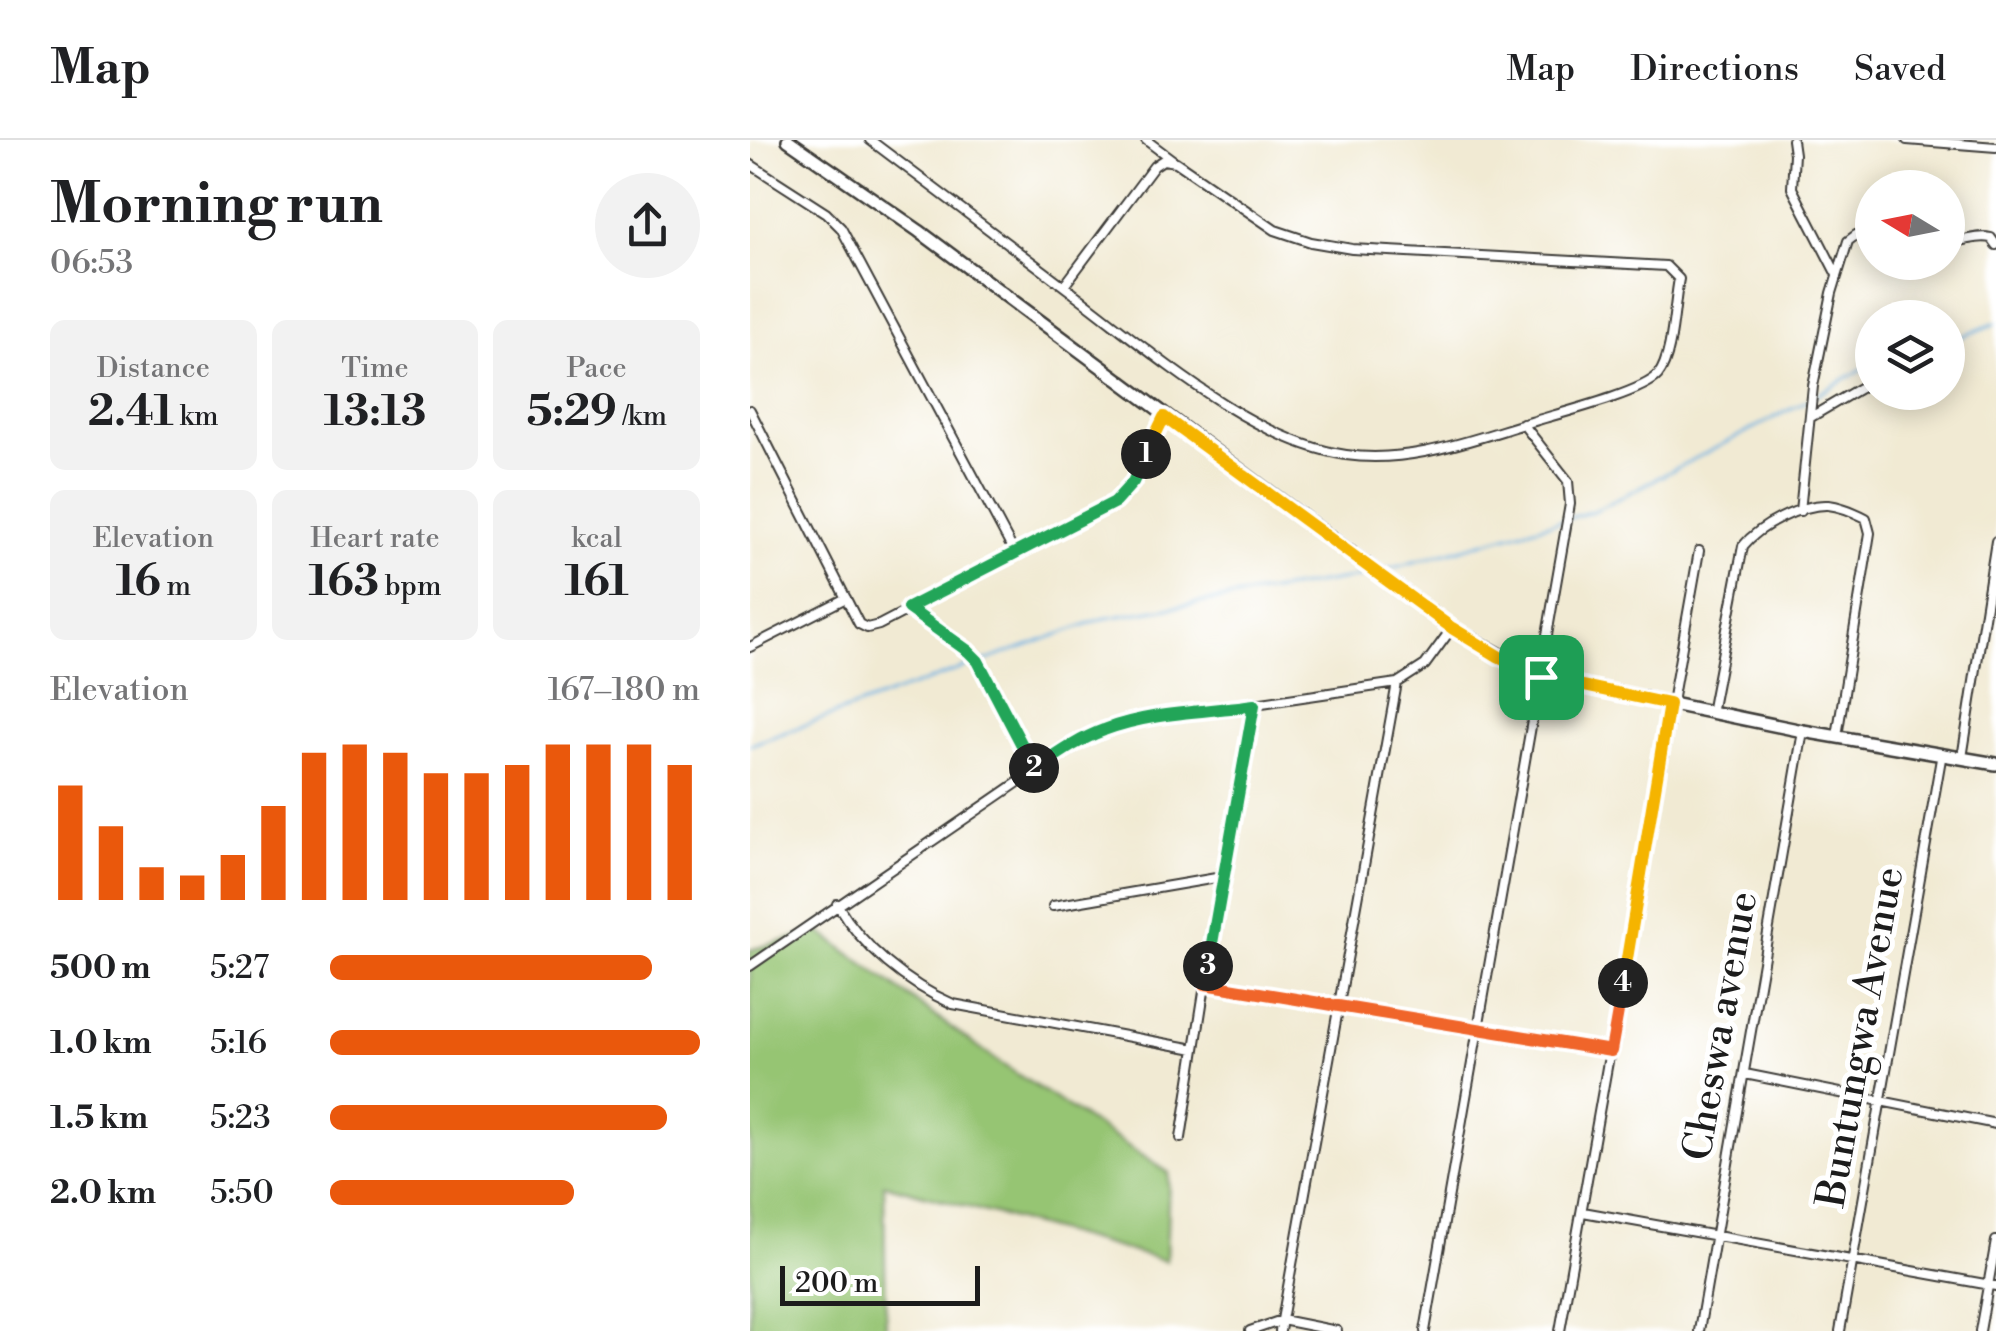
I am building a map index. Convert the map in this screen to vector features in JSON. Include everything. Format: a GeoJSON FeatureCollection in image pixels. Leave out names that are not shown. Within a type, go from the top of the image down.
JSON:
{"type":"FeatureCollection","features":[{"type":"Feature","properties":{"kind":"main road"},"geometry":{"type":"LineString","coordinates":[[788,140],[918,231],[1452,628],[1498,656],[1541,677],[1803,731],[1996,764]]}},
{"type":"Feature","properties":{"kind":"street"},"geometry":{"type":"LineString","coordinates":[[870,140],[1195,384],[1273,431],[1304,444],[1350,455],[1407,456],[1628,391],[1658,375],[1667,350],[1679,279],[1666,266],[1370,250],[1311,242],[1275,230],[1146,140]]}},
{"type":"Feature","properties":{"kind":"street"},"geometry":{"type":"LineString","coordinates":[[1792,140],[1792,188],[1837,274]]}},
{"type":"Feature","properties":{"kind":"street"},"geometry":{"type":"LineString","coordinates":[[1907,140],[1996,147]]}},
{"type":"Feature","properties":{"kind":"street"},"geometry":{"type":"LineString","coordinates":[[1064,286],[1154,166],[1163,160],[1176,162]]}},
{"type":"Feature","properties":{"kind":"street"},"geometry":{"type":"LineString","coordinates":[[750,164],[826,212],[842,228],[1014,552]]}},
{"type":"Feature","properties":{"kind":"street"},"geometry":{"type":"LineString","coordinates":[[1800,511],[1816,369],[1837,274],[1848,242],[1855,236]]}},
{"type":"Feature","properties":{"kind":"street"},"geometry":{"type":"LineString","coordinates":[[1965,241],[1982,236],[1991,238],[1996,245]]}},
{"type":"Feature","properties":{"kind":"street"},"geometry":{"type":"LineString","coordinates":[[1811,417],[1855,392]]}},
{"type":"Feature","properties":{"kind":"street"},"geometry":{"type":"LineString","coordinates":[[750,410],[859,624],[867,628],[1099,512],[1124,494],[1164,417]]}},
{"type":"Feature","properties":{"kind":"street"},"geometry":{"type":"LineString","coordinates":[[1425,1331],[1571,492],[1568,481],[1523,424]]}},
{"type":"Feature","properties":{"kind":"street"},"geometry":{"type":"LineString","coordinates":[[1711,713],[1742,546],[1758,532],[1800,511],[1822,505],[1842,508],[1866,518],[1869,525],[1838,736]]}},
{"type":"Feature","properties":{"kind":"street"},"geometry":{"type":"LineString","coordinates":[[1962,758],[1996,541]]}},
{"type":"Feature","properties":{"kind":"street"},"geometry":{"type":"LineString","coordinates":[[1560,1331],[1699,552]]}},
{"type":"Feature","properties":{"kind":"street"},"geometry":{"type":"LineString","coordinates":[[750,647],[846,598]]}},
{"type":"Feature","properties":{"kind":"street"},"geometry":{"type":"LineString","coordinates":[[908,608],[968,651],[984,672],[1035,770]]}},
{"type":"Feature","properties":{"kind":"street"},"geometry":{"type":"LineString","coordinates":[[1983,609],[1996,612]]}},
{"type":"Feature","properties":{"kind":"street"},"geometry":{"type":"LineString","coordinates":[[750,966],[1074,744],[1133,722],[1397,683],[1425,665],[1452,628]]}},
{"type":"Feature","properties":{"kind":"street"},"geometry":{"type":"LineString","coordinates":[[1280,1331],[1397,683]]}},
{"type":"Feature","properties":{"kind":"street"},"geometry":{"type":"LineString","coordinates":[[1181,1138],[1254,705]]}},
{"type":"Feature","properties":{"kind":"street","name":"Cheswa avenue"},"geometry":{"type":"LineString","coordinates":[[1700,1331],[1803,731]]}},
{"type":"Feature","properties":{"kind":"street","name":"Buntungwa Avenue"},"geometry":{"type":"LineString","coordinates":[[1840,1331],[1942,753]]}},
{"type":"Feature","properties":{"kind":"street"},"geometry":{"type":"LineString","coordinates":[[1052,906],[1222,877]]}},
{"type":"Feature","properties":{"kind":"street"},"geometry":{"type":"LineString","coordinates":[[837,904],[873,950],[929,994],[953,1004],[1195,1049]]}},
{"type":"Feature","properties":{"kind":"street"},"geometry":{"type":"LineString","coordinates":[[1205,984],[1611,1051]]}},
{"type":"Feature","properties":{"kind":"street"},"geometry":{"type":"LineString","coordinates":[[1744,1074],[1996,1124]]}},
{"type":"Feature","properties":{"kind":"street"},"geometry":{"type":"LineString","coordinates":[[1583,1212],[1992,1285]]}},
{"type":"Feature","properties":{"kind":"street"},"geometry":{"type":"LineString","coordinates":[[1980,1331],[1992,1285],[1996,1241]]}},
{"type":"Feature","properties":{"kind":"street"},"geometry":{"type":"LineString","coordinates":[[1250,1331],[1282,1320],[1336,1331]]}},
{"type":"Feature","properties":{"kind":"green space"},"geometry":{"type":"Polygon","coordinates":[[[819,931],[997,1061],[1169,1173],[1166,1261],[884,1184],[886,1331],[750,1331],[750,950],[819,931]]]}},
{"type":"Feature","properties":{"kind":"waterway"},"geometry":{"type":"LineString","coordinates":[[1965,335],[1996,323]]}},
{"type":"Feature","properties":{"kind":"waterway"},"geometry":{"type":"LineString","coordinates":[[1817,395],[1855,373]]}},
{"type":"Feature","properties":{"kind":"waterway"},"geometry":{"type":"LineString","coordinates":[[1382,571],[1594,511],[1808,400]]}},
{"type":"Feature","properties":{"kind":"waterway"},"geometry":{"type":"LineString","coordinates":[[982,662],[1101,619],[1364,576]]}},
{"type":"Feature","properties":{"kind":"waterway"},"geometry":{"type":"LineString","coordinates":[[750,745],[974,664]]}},
{"type":"Feature","properties":{"kind":"route"},"geometry":{"type":"LineString","coordinates":[[1164,417],[1452,628],[1541,677],[1669,704],[1611,1051],[1205,984],[1254,705],[1106,729],[1074,744],[1035,770],[978,661],[908,608],[1115,502],[1133,482],[1164,417]]}}]}
